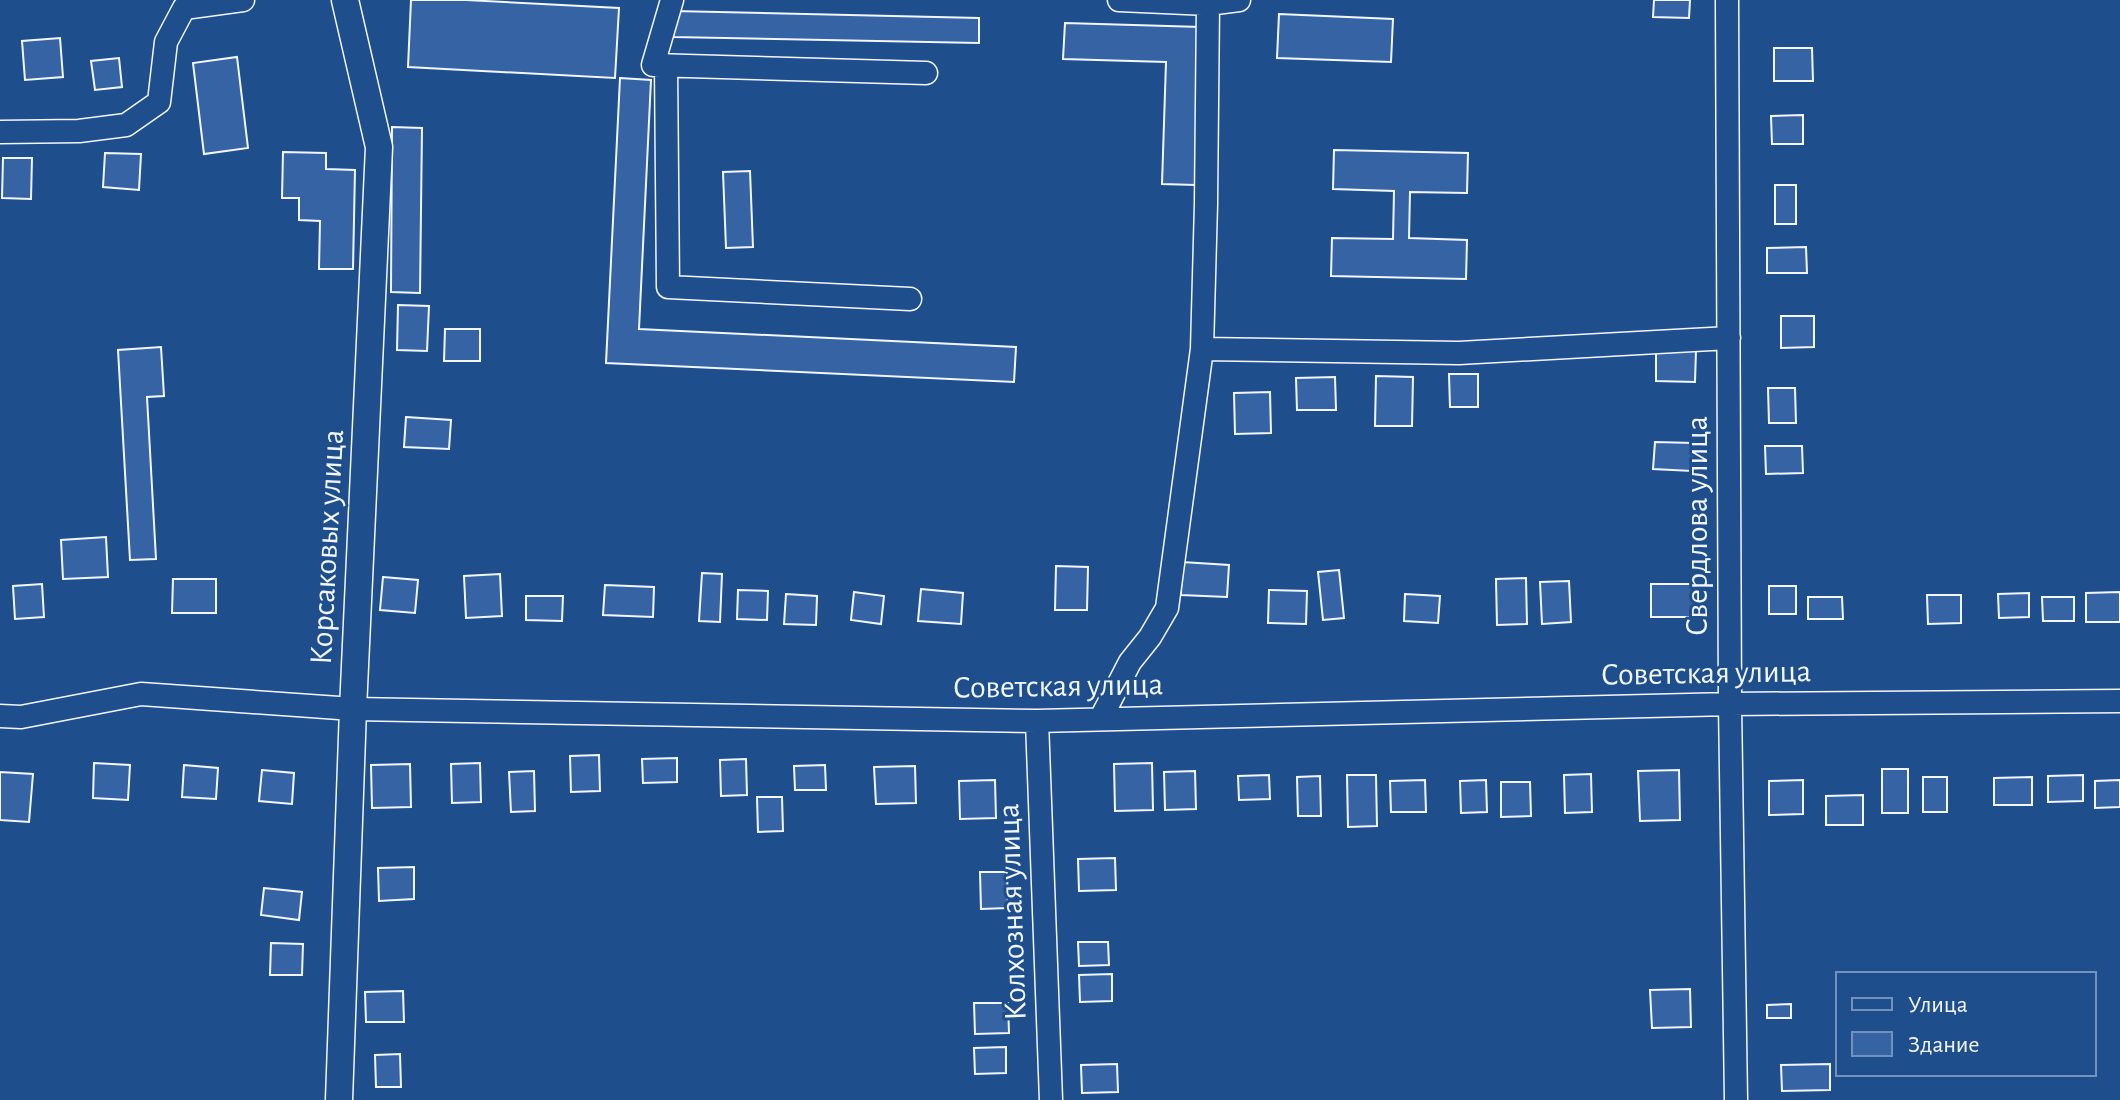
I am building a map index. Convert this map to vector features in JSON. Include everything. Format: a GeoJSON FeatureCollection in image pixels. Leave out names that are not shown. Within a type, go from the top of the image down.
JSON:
{"type":"FeatureCollection","features":[{"type":"Feature","properties":{"kind":"street"},"geometry":{"type":"LineString","coordinates":[[0,132],[79,131],[126,125],[159,102],[166,42],[184,8],[243,0]]}},
{"type":"Feature","properties":{"kind":"street","name":"Корсаковых улица"},"geometry":{"type":"LineString","coordinates":[[339,1100],[353,709],[379,147],[345,0]]}},
{"type":"Feature","properties":{"kind":"street"},"geometry":{"type":"LineString","coordinates":[[672,0],[653,65],[926,73]]}},
{"type":"Feature","properties":{"kind":"street"},"geometry":{"type":"LineString","coordinates":[[1119,0],[1208,4],[1239,0]]}},
{"type":"Feature","properties":{"kind":"street","name":"Свердлова улица"},"geometry":{"type":"LineString","coordinates":[[1727,0],[1730,704],[1736,1100]]}},
{"type":"Feature","properties":{"kind":"street"},"geometry":{"type":"LineString","coordinates":[[1101,718],[1130,662],[1167,608],[1202,349],[1208,4]]}},
{"type":"Feature","properties":{"kind":"street"},"geometry":{"type":"LineString","coordinates":[[666,65],[668,287],[910,299]]}},
{"type":"Feature","properties":{"kind":"street"},"geometry":{"type":"LineString","coordinates":[[1202,349],[1459,353],[1729,338]]}},
{"type":"Feature","properties":{"kind":"street","name":"Советская улица"},"geometry":{"type":"LineString","coordinates":[[0,716],[21,717],[141,694],[353,709],[1037,721],[1730,704],[2120,701]]}},
{"type":"Feature","properties":{"kind":"street","name":"Колхозная улица"},"geometry":{"type":"LineString","coordinates":[[1037,721],[1051,1100]]}},
{"type":"Feature","properties":{"kind":"building"},"geometry":{"type":"Polygon","coordinates":[[[411,0],[619,8],[615,78],[408,67],[411,0]]]}},
{"type":"Feature","properties":{"kind":"building"},"geometry":{"type":"Polygon","coordinates":[[[1654,0],[1690,0],[1689,18],[1653,17],[1654,0]]]}},
{"type":"Feature","properties":{"kind":"building"},"geometry":{"type":"Polygon","coordinates":[[[673,11],[979,18],[979,43],[673,37],[673,11]]]}},
{"type":"Feature","properties":{"kind":"building"},"geometry":{"type":"Polygon","coordinates":[[[1279,14],[1393,19],[1391,62],[1277,58],[1279,14]]]}},
{"type":"Feature","properties":{"kind":"building"},"geometry":{"type":"Polygon","coordinates":[[[1065,23],[1201,27],[1196,185],[1162,184],[1166,62],[1063,59],[1065,23]]]}},
{"type":"Feature","properties":{"kind":"building"},"geometry":{"type":"Polygon","coordinates":[[[60,38],[63,77],[25,80],[22,41],[60,38]]]}},
{"type":"Feature","properties":{"kind":"building"},"geometry":{"type":"Polygon","coordinates":[[[1774,48],[1812,48],[1813,81],[1774,81],[1774,48]]]}},
{"type":"Feature","properties":{"kind":"building"},"geometry":{"type":"Polygon","coordinates":[[[237,57],[248,148],[204,154],[193,63],[237,57]]]}},
{"type":"Feature","properties":{"kind":"building"},"geometry":{"type":"Polygon","coordinates":[[[119,58],[122,87],[95,90],[91,61],[119,58]]]}},
{"type":"Feature","properties":{"kind":"building"},"geometry":{"type":"Polygon","coordinates":[[[620,78],[651,80],[639,329],[1016,347],[1014,382],[606,363],[620,78]]]}},
{"type":"Feature","properties":{"kind":"building"},"geometry":{"type":"Polygon","coordinates":[[[1803,115],[1803,144],[1772,144],[1771,116],[1803,115]]]}},
{"type":"Feature","properties":{"kind":"building"},"geometry":{"type":"Polygon","coordinates":[[[392,127],[422,128],[420,293],[391,292],[392,127]]]}},
{"type":"Feature","properties":{"kind":"building"},"geometry":{"type":"Polygon","coordinates":[[[1334,150],[1468,153],[1467,193],[1410,192],[1409,238],[1467,240],[1466,279],[1331,276],[1332,238],[1393,239],[1394,191],[1333,189],[1334,150]]]}},
{"type":"Feature","properties":{"kind":"building"},"geometry":{"type":"Polygon","coordinates":[[[283,152],[326,153],[326,169],[355,170],[353,269],[319,269],[320,221],[299,220],[299,198],[282,198],[283,152]]]}},
{"type":"Feature","properties":{"kind":"building"},"geometry":{"type":"Polygon","coordinates":[[[105,153],[141,154],[139,190],[103,187],[105,153]]]}},
{"type":"Feature","properties":{"kind":"building"},"geometry":{"type":"Polygon","coordinates":[[[3,158],[32,158],[31,199],[2,198],[3,158]]]}},
{"type":"Feature","properties":{"kind":"building"},"geometry":{"type":"Polygon","coordinates":[[[750,171],[753,247],[726,248],[723,172],[750,171]]]}},
{"type":"Feature","properties":{"kind":"building"},"geometry":{"type":"Polygon","coordinates":[[[1775,185],[1796,185],[1796,224],[1775,224],[1775,185]]]}},
{"type":"Feature","properties":{"kind":"building"},"geometry":{"type":"Polygon","coordinates":[[[1806,247],[1807,273],[1767,273],[1767,248],[1806,247]]]}},
{"type":"Feature","properties":{"kind":"building"},"geometry":{"type":"Polygon","coordinates":[[[398,305],[429,306],[427,351],[397,350],[398,305]]]}},
{"type":"Feature","properties":{"kind":"building"},"geometry":{"type":"Polygon","coordinates":[[[1781,316],[1814,316],[1814,347],[1781,348],[1781,316]]]}},
{"type":"Feature","properties":{"kind":"building"},"geometry":{"type":"Polygon","coordinates":[[[445,329],[480,329],[480,361],[444,361],[445,329]]]}},
{"type":"Feature","properties":{"kind":"building"},"geometry":{"type":"Polygon","coordinates":[[[161,347],[164,396],[147,397],[156,559],[130,560],[118,350],[161,347]]]}},
{"type":"Feature","properties":{"kind":"building"},"geometry":{"type":"Polygon","coordinates":[[[1656,349],[1696,350],[1695,382],[1656,381],[1656,349]]]}},
{"type":"Feature","properties":{"kind":"building"},"geometry":{"type":"Polygon","coordinates":[[[1449,374],[1478,374],[1478,407],[1450,407],[1449,374]]]}},
{"type":"Feature","properties":{"kind":"building"},"geometry":{"type":"Polygon","coordinates":[[[1376,376],[1413,377],[1412,426],[1375,426],[1376,376]]]}},
{"type":"Feature","properties":{"kind":"building"},"geometry":{"type":"Polygon","coordinates":[[[1335,377],[1336,410],[1297,410],[1296,378],[1335,377]]]}},
{"type":"Feature","properties":{"kind":"building"},"geometry":{"type":"Polygon","coordinates":[[[1768,388],[1795,388],[1796,423],[1769,423],[1768,388]]]}},
{"type":"Feature","properties":{"kind":"building"},"geometry":{"type":"Polygon","coordinates":[[[1270,392],[1271,433],[1235,434],[1234,393],[1270,392]]]}},
{"type":"Feature","properties":{"kind":"building"},"geometry":{"type":"Polygon","coordinates":[[[406,417],[451,420],[449,449],[404,447],[406,417]]]}},
{"type":"Feature","properties":{"kind":"building"},"geometry":{"type":"Polygon","coordinates":[[[1655,442],[1694,443],[1692,471],[1653,469],[1655,442]]]}},
{"type":"Feature","properties":{"kind":"building"},"geometry":{"type":"Polygon","coordinates":[[[1765,446],[1802,446],[1803,473],[1766,474],[1765,446]]]}},
{"type":"Feature","properties":{"kind":"building"},"geometry":{"type":"Polygon","coordinates":[[[106,537],[108,577],[63,579],[61,540],[106,537]]]}},
{"type":"Feature","properties":{"kind":"building"},"geometry":{"type":"Polygon","coordinates":[[[1182,562],[1229,565],[1227,597],[1181,595],[1182,562]]]}},
{"type":"Feature","properties":{"kind":"building"},"geometry":{"type":"Polygon","coordinates":[[[1056,566],[1088,567],[1087,610],[1055,610],[1056,566]]]}},
{"type":"Feature","properties":{"kind":"building"},"geometry":{"type":"Polygon","coordinates":[[[1339,570],[1344,618],[1323,620],[1318,572],[1339,570]]]}},
{"type":"Feature","properties":{"kind":"building"},"geometry":{"type":"Polygon","coordinates":[[[702,573],[722,574],[720,622],[699,621],[702,573]]]}},
{"type":"Feature","properties":{"kind":"building"},"geometry":{"type":"Polygon","coordinates":[[[500,574],[502,616],[466,618],[464,576],[500,574]]]}},
{"type":"Feature","properties":{"kind":"building"},"geometry":{"type":"Polygon","coordinates":[[[383,577],[418,580],[415,613],[380,610],[383,577]]]}},
{"type":"Feature","properties":{"kind":"building"},"geometry":{"type":"Polygon","coordinates":[[[1526,578],[1527,624],[1497,625],[1496,579],[1526,578]]]}},
{"type":"Feature","properties":{"kind":"building"},"geometry":{"type":"Polygon","coordinates":[[[173,579],[216,579],[216,613],[172,613],[173,579]]]}},
{"type":"Feature","properties":{"kind":"building"},"geometry":{"type":"Polygon","coordinates":[[[1569,581],[1571,622],[1542,624],[1540,582],[1569,581]]]}},
{"type":"Feature","properties":{"kind":"building"},"geometry":{"type":"Polygon","coordinates":[[[42,584],[44,617],[15,619],[13,586],[42,584]]]}},
{"type":"Feature","properties":{"kind":"building"},"geometry":{"type":"Polygon","coordinates":[[[1651,584],[1695,584],[1694,617],[1651,617],[1651,584]]]}},
{"type":"Feature","properties":{"kind":"building"},"geometry":{"type":"Polygon","coordinates":[[[605,585],[654,587],[653,617],[603,615],[605,585]]]}},
{"type":"Feature","properties":{"kind":"building"},"geometry":{"type":"Polygon","coordinates":[[[1769,586],[1796,586],[1796,614],[1769,614],[1769,586]]]}},
{"type":"Feature","properties":{"kind":"building"},"geometry":{"type":"Polygon","coordinates":[[[921,589],[963,593],[961,624],[918,621],[921,589]]]}},
{"type":"Feature","properties":{"kind":"building"},"geometry":{"type":"Polygon","coordinates":[[[738,590],[768,591],[767,620],[737,619],[738,590]]]}},
{"type":"Feature","properties":{"kind":"building"},"geometry":{"type":"Polygon","coordinates":[[[1269,590],[1307,591],[1306,624],[1268,623],[1269,590]]]}},
{"type":"Feature","properties":{"kind":"building"},"geometry":{"type":"Polygon","coordinates":[[[854,592],[884,596],[881,624],[851,620],[854,592]]]}},
{"type":"Feature","properties":{"kind":"building"},"geometry":{"type":"Polygon","coordinates":[[[2120,592],[2120,622],[2086,622],[2086,593],[2120,592]]]}},
{"type":"Feature","properties":{"kind":"building"},"geometry":{"type":"Polygon","coordinates":[[[2029,593],[2029,617],[1999,618],[1998,594],[2029,593]]]}},
{"type":"Feature","properties":{"kind":"building"},"geometry":{"type":"Polygon","coordinates":[[[786,594],[817,596],[816,625],[784,624],[786,594]]]}},
{"type":"Feature","properties":{"kind":"building"},"geometry":{"type":"Polygon","coordinates":[[[1405,594],[1440,596],[1438,623],[1404,621],[1405,594]]]}},
{"type":"Feature","properties":{"kind":"building"},"geometry":{"type":"Polygon","coordinates":[[[1927,595],[1961,595],[1961,623],[1928,624],[1927,595]]]}},
{"type":"Feature","properties":{"kind":"building"},"geometry":{"type":"Polygon","coordinates":[[[526,596],[563,596],[562,621],[526,620],[526,596]]]}},
{"type":"Feature","properties":{"kind":"building"},"geometry":{"type":"Polygon","coordinates":[[[1808,597],[1842,597],[1843,619],[1808,619],[1808,597]]]}},
{"type":"Feature","properties":{"kind":"building"},"geometry":{"type":"Polygon","coordinates":[[[2042,597],[2074,597],[2074,621],[2043,621],[2042,597]]]}},
{"type":"Feature","properties":{"kind":"building"},"geometry":{"type":"Polygon","coordinates":[[[599,755],[600,791],[571,792],[570,756],[599,755]]]}},
{"type":"Feature","properties":{"kind":"building"},"geometry":{"type":"Polygon","coordinates":[[[677,758],[677,782],[643,783],[642,759],[677,758]]]}},
{"type":"Feature","properties":{"kind":"building"},"geometry":{"type":"Polygon","coordinates":[[[746,759],[747,795],[721,796],[720,760],[746,759]]]}},
{"type":"Feature","properties":{"kind":"building"},"geometry":{"type":"Polygon","coordinates":[[[94,763],[130,765],[128,800],[93,798],[94,763]]]}},
{"type":"Feature","properties":{"kind":"building"},"geometry":{"type":"Polygon","coordinates":[[[480,763],[481,802],[452,803],[451,764],[480,763]]]}},
{"type":"Feature","properties":{"kind":"building"},"geometry":{"type":"Polygon","coordinates":[[[1152,763],[1153,810],[1115,811],[1114,764],[1152,763]]]}},
{"type":"Feature","properties":{"kind":"building"},"geometry":{"type":"Polygon","coordinates":[[[410,764],[411,807],[372,808],[371,765],[410,764]]]}},
{"type":"Feature","properties":{"kind":"building"},"geometry":{"type":"Polygon","coordinates":[[[184,765],[218,768],[216,799],[182,797],[184,765]]]}},
{"type":"Feature","properties":{"kind":"building"},"geometry":{"type":"Polygon","coordinates":[[[825,765],[826,790],[795,790],[794,766],[825,765]]]}},
{"type":"Feature","properties":{"kind":"building"},"geometry":{"type":"Polygon","coordinates":[[[915,766],[916,803],[876,804],[874,767],[915,766]]]}},
{"type":"Feature","properties":{"kind":"building"},"geometry":{"type":"Polygon","coordinates":[[[1882,769],[1908,769],[1908,813],[1882,813],[1882,769]]]}},
{"type":"Feature","properties":{"kind":"building"},"geometry":{"type":"Polygon","coordinates":[[[262,770],[294,773],[292,804],[259,801],[262,770]]]}},
{"type":"Feature","properties":{"kind":"building"},"geometry":{"type":"Polygon","coordinates":[[[1679,770],[1680,820],[1640,821],[1638,771],[1679,770]]]}},
{"type":"Feature","properties":{"kind":"building"},"geometry":{"type":"Polygon","coordinates":[[[534,771],[535,811],[511,812],[509,772],[534,771]]]}},
{"type":"Feature","properties":{"kind":"building"},"geometry":{"type":"Polygon","coordinates":[[[1195,771],[1196,809],[1165,810],[1164,772],[1195,771]]]}},
{"type":"Feature","properties":{"kind":"building"},"geometry":{"type":"Polygon","coordinates":[[[0,772],[33,774],[29,822],[0,820],[0,772]]]}},
{"type":"Feature","properties":{"kind":"building"},"geometry":{"type":"Polygon","coordinates":[[[1591,774],[1592,812],[1565,813],[1564,775],[1591,774]]]}},
{"type":"Feature","properties":{"kind":"building"},"geometry":{"type":"Polygon","coordinates":[[[1269,775],[1270,799],[1239,800],[1238,776],[1269,775]]]}},
{"type":"Feature","properties":{"kind":"building"},"geometry":{"type":"Polygon","coordinates":[[[1347,775],[1376,775],[1377,826],[1348,827],[1347,775]]]}},
{"type":"Feature","properties":{"kind":"building"},"geometry":{"type":"Polygon","coordinates":[[[2083,775],[2083,801],[2048,802],[2048,776],[2083,775]]]}},
{"type":"Feature","properties":{"kind":"building"},"geometry":{"type":"Polygon","coordinates":[[[1320,776],[1321,816],[1298,816],[1297,777],[1320,776]]]}},
{"type":"Feature","properties":{"kind":"building"},"geometry":{"type":"Polygon","coordinates":[[[1923,777],[1947,777],[1947,812],[1923,812],[1923,777]]]}},
{"type":"Feature","properties":{"kind":"building"},"geometry":{"type":"Polygon","coordinates":[[[2032,777],[2032,805],[1994,805],[1994,778],[2032,777]]]}},
{"type":"Feature","properties":{"kind":"building"},"geometry":{"type":"Polygon","coordinates":[[[995,780],[996,818],[960,819],[959,781],[995,780]]]}},
{"type":"Feature","properties":{"kind":"building"},"geometry":{"type":"Polygon","coordinates":[[[1425,780],[1426,812],[1391,812],[1390,781],[1425,780]]]}},
{"type":"Feature","properties":{"kind":"building"},"geometry":{"type":"Polygon","coordinates":[[[1486,780],[1487,812],[1461,813],[1460,781],[1486,780]]]}},
{"type":"Feature","properties":{"kind":"building"},"geometry":{"type":"Polygon","coordinates":[[[1803,780],[1803,814],[1769,815],[1769,781],[1803,780]]]}},
{"type":"Feature","properties":{"kind":"building"},"geometry":{"type":"Polygon","coordinates":[[[2120,780],[2120,807],[2095,808],[2095,781],[2120,780]]]}},
{"type":"Feature","properties":{"kind":"building"},"geometry":{"type":"Polygon","coordinates":[[[1501,782],[1530,782],[1531,816],[1501,817],[1501,782]]]}},
{"type":"Feature","properties":{"kind":"building"},"geometry":{"type":"Polygon","coordinates":[[[1863,795],[1863,825],[1826,825],[1826,796],[1863,795]]]}},
{"type":"Feature","properties":{"kind":"building"},"geometry":{"type":"Polygon","coordinates":[[[757,797],[782,797],[783,831],[758,832],[757,797]]]}},
{"type":"Feature","properties":{"kind":"building"},"geometry":{"type":"Polygon","coordinates":[[[1115,858],[1116,890],[1079,891],[1078,859],[1115,858]]]}},
{"type":"Feature","properties":{"kind":"building"},"geometry":{"type":"Polygon","coordinates":[[[414,867],[414,899],[379,901],[378,868],[414,867]]]}},
{"type":"Feature","properties":{"kind":"building"},"geometry":{"type":"Polygon","coordinates":[[[980,872],[1007,872],[1008,908],[981,909],[980,872]]]}},
{"type":"Feature","properties":{"kind":"building"},"geometry":{"type":"Polygon","coordinates":[[[264,888],[302,892],[299,920],[261,915],[264,888]]]}},
{"type":"Feature","properties":{"kind":"building"},"geometry":{"type":"Polygon","coordinates":[[[1078,942],[1108,942],[1109,965],[1079,966],[1078,942]]]}},
{"type":"Feature","properties":{"kind":"building"},"geometry":{"type":"Polygon","coordinates":[[[271,943],[303,944],[302,975],[270,975],[271,943]]]}},
{"type":"Feature","properties":{"kind":"building"},"geometry":{"type":"Polygon","coordinates":[[[1112,974],[1112,1001],[1080,1002],[1079,975],[1112,974]]]}},
{"type":"Feature","properties":{"kind":"building"},"geometry":{"type":"Polygon","coordinates":[[[1690,989],[1691,1027],[1652,1028],[1650,990],[1690,989]]]}},
{"type":"Feature","properties":{"kind":"building"},"geometry":{"type":"Polygon","coordinates":[[[403,991],[404,1022],[366,1022],[365,992],[403,991]]]}},
{"type":"Feature","properties":{"kind":"building"},"geometry":{"type":"Polygon","coordinates":[[[974,1003],[1008,1003],[1009,1033],[975,1034],[974,1003]]]}},
{"type":"Feature","properties":{"kind":"building"},"geometry":{"type":"Polygon","coordinates":[[[1791,1004],[1791,1018],[1767,1018],[1767,1005],[1791,1004]]]}},
{"type":"Feature","properties":{"kind":"building"},"geometry":{"type":"Polygon","coordinates":[[[1006,1047],[1006,1073],[975,1074],[974,1048],[1006,1047]]]}},
{"type":"Feature","properties":{"kind":"building"},"geometry":{"type":"Polygon","coordinates":[[[400,1054],[401,1087],[376,1087],[375,1055],[400,1054]]]}},
{"type":"Feature","properties":{"kind":"building"},"geometry":{"type":"Polygon","coordinates":[[[1117,1064],[1118,1092],[1082,1093],[1081,1065],[1117,1064]]]}},
{"type":"Feature","properties":{"kind":"building"},"geometry":{"type":"Polygon","coordinates":[[[1830,1064],[1830,1090],[1782,1091],[1781,1065],[1830,1064]]]}}]}
